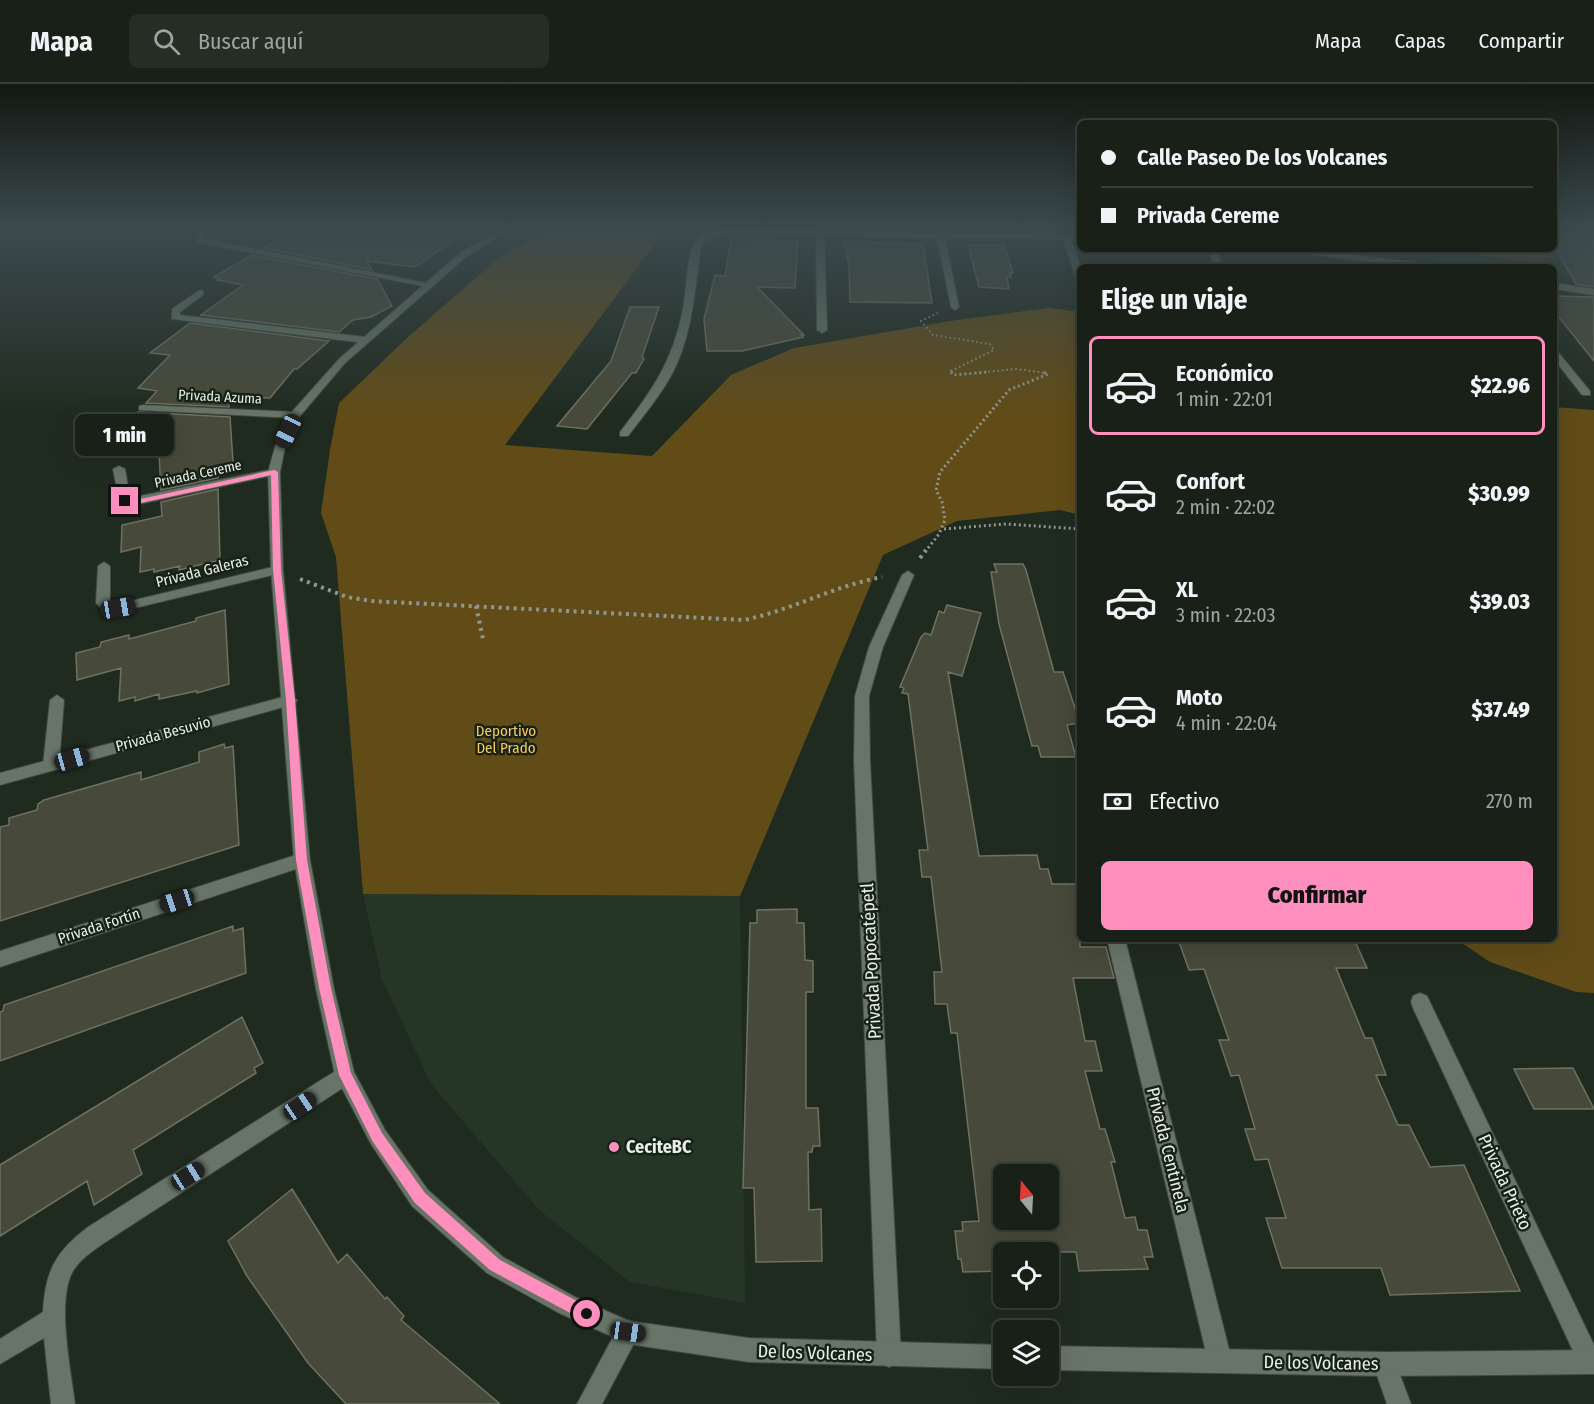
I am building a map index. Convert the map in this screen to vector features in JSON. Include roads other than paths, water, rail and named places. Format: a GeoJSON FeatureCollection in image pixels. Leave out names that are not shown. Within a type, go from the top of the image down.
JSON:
{"type":"FeatureCollection","features":[{"type":"Feature","properties":{"kind":"street","name":"De los Volcanes"},"geometry":{"type":"LineString","coordinates":[[421,291],[342,361],[295,415],[280,447],[274,472],[277,570],[291,700],[302,860],[325,988],[345,1075],[378,1137],[420,1198],[495,1265],[567,1305],[628,1332],[749,1350],[890,1356],[993,1357]]}},
{"type":"Feature","properties":{"kind":"street"},"geometry":{"type":"LineString","coordinates":[[624,434],[661,384],[674,356],[684,328],[690,291]]}},
{"type":"Feature","properties":{"kind":"street"},"geometry":{"type":"LineString","coordinates":[[821,291],[822,330]]}},
{"type":"Feature","properties":{"kind":"street"},"geometry":{"type":"LineString","coordinates":[[952,291],[955,307]]}},
{"type":"Feature","properties":{"kind":"street"},"geometry":{"type":"LineString","coordinates":[[200,293],[175,311],[174,317],[365,340]]}},
{"type":"Feature","properties":{"kind":"street"},"geometry":{"type":"LineString","coordinates":[[1557,357],[1587,393]]}},
{"type":"Feature","properties":{"kind":"street","name":"Privada Azuma"},"geometry":{"type":"LineString","coordinates":[[143,408],[295,415]]}},
{"type":"Feature","properties":{"kind":"street","name":"Privada Cereme"},"geometry":{"type":"LineString","coordinates":[[119,469],[124,497],[129,502],[274,472]]}},
{"type":"Feature","properties":{"kind":"street","name":"Privada Galeras"},"geometry":{"type":"LineString","coordinates":[[104,566],[103,603],[108,607],[118,608],[277,570]]}},
{"type":"Feature","properties":{"kind":"street","name":"Privada Popocatépetl"},"geometry":{"type":"LineString","coordinates":[[890,1356],[862,760],[862,696],[876,647],[908,575]]}},
{"type":"Feature","properties":{"kind":"street"},"geometry":{"type":"LineString","coordinates":[[51,765],[57,700]]}},
{"type":"Feature","properties":{"kind":"street","name":"Privada Besuvio"},"geometry":{"type":"LineString","coordinates":[[0,779],[291,700]]}},
{"type":"Feature","properties":{"kind":"street","name":"Privada Fortín"},"geometry":{"type":"LineString","coordinates":[[0,959],[302,860]]}},
{"type":"Feature","properties":{"kind":"street","name":"Privada Centinela"},"geometry":{"type":"LineString","coordinates":[[1117,942],[1221,1361]]}},
{"type":"Feature","properties":{"kind":"street","name":"Privada Prieto"},"geometry":{"type":"LineString","coordinates":[[1420,1002],[1592,1362]]}},
{"type":"Feature","properties":{"kind":"street"},"geometry":{"type":"LineString","coordinates":[[63,1404],[54,1318],[56,1290],[62,1267],[78,1248],[345,1075]]}},
{"type":"Feature","properties":{"kind":"street"},"geometry":{"type":"LineString","coordinates":[[0,1352],[54,1318]]}},
{"type":"Feature","properties":{"kind":"street"},"geometry":{"type":"LineString","coordinates":[[589,1404],[628,1332]]}},
{"type":"Feature","properties":{"kind":"street","name":"De los Volcanes"},"geometry":{"type":"LineString","coordinates":[[1059,1358],[1385,1364],[1592,1362]]}},
{"type":"Feature","properties":{"kind":"street"},"geometry":{"type":"LineString","coordinates":[[1385,1364],[1399,1404]]}},
{"type":"Feature","properties":{"kind":"place","name":"CeciteBC"},"geometry":{"type":"Point","coordinates":[614,1147]}},
{"type":"Feature","properties":{"kind":"park label","name":"Deportivo Del Prado"},"geometry":{"type":"Point","coordinates":[506,740]}}]}
